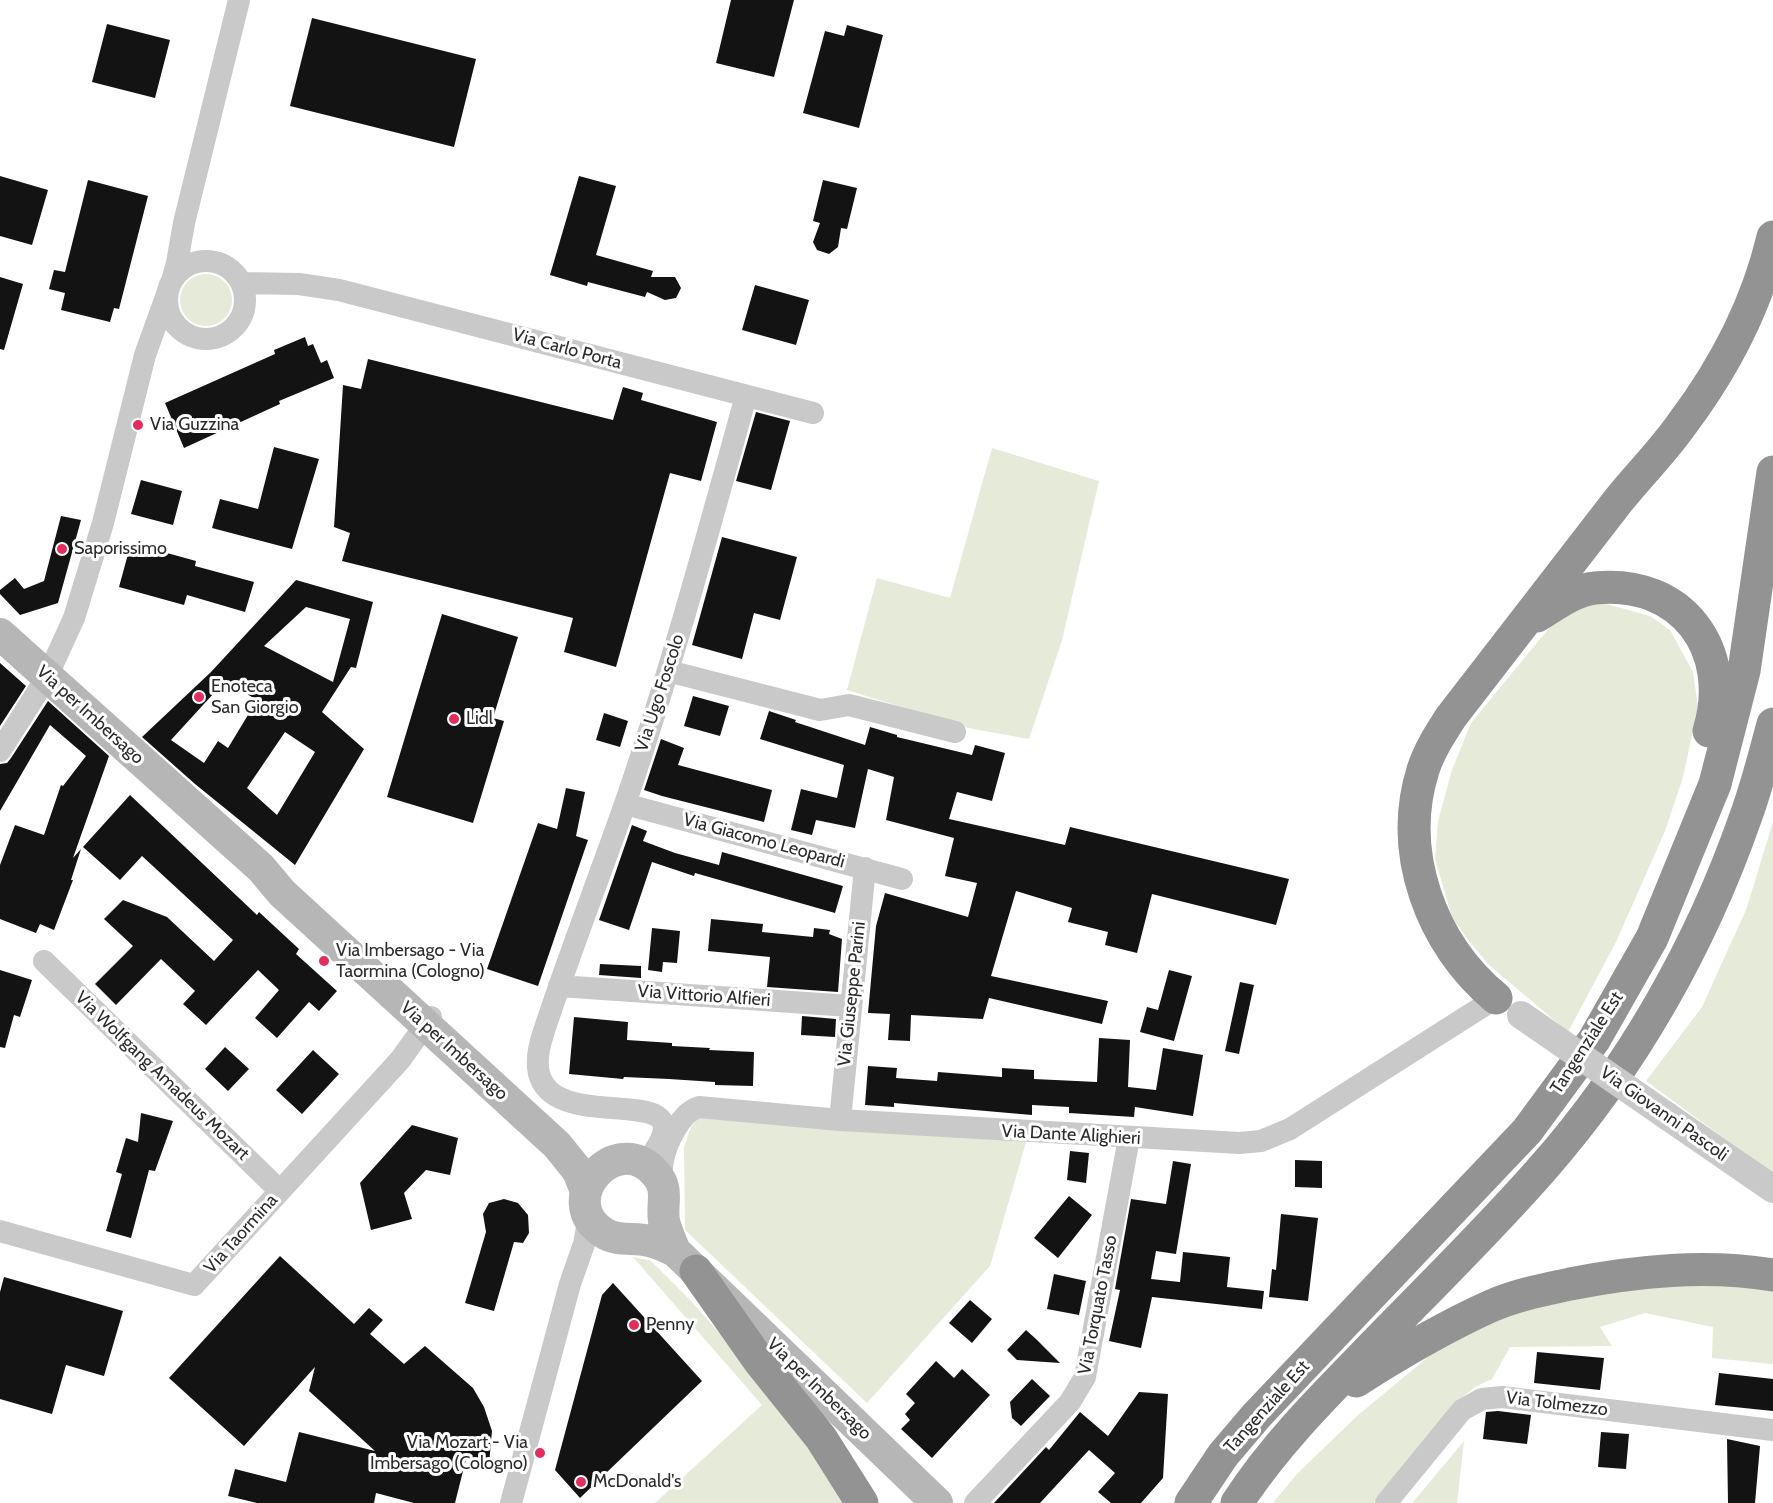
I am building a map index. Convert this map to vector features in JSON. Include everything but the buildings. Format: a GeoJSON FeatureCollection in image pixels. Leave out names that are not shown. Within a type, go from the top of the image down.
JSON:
{"type":"FeatureCollection","features":[{"type":"Feature","properties":{"kind":"highway"},"geometry":{"type":"LineString","coordinates":[[1509,1006],[1481,986],[1457,957],[1427,903],[1414,839],[1422,771],[1429,753],[1450,717],[1627,490],[1681,426],[1717,374],[1746,317],[1769,255],[1773,237]]}},
{"type":"Feature","properties":{"kind":"highway","name":"Tangenziale Est"},"geometry":{"type":"LineString","coordinates":[[1191,1503],[1223,1455],[1257,1416],[1527,1131],[1594,1040],[1652,938],[1715,784],[1744,671],[1773,472]]}},
{"type":"Feature","properties":{"kind":"highway"},"geometry":{"type":"LineString","coordinates":[[1523,625],[1568,597],[1594,588],[1635,589],[1663,599],[1691,620],[1704,639],[1714,669],[1717,692],[1713,718],[1681,821],[1657,878],[1610,1010]]}},
{"type":"Feature","properties":{"kind":"highway","name":"Tangenziale Est"},"geometry":{"type":"LineString","coordinates":[[1236,1503],[1311,1409],[1543,1169],[1583,1119],[1638,1042],[1679,971],[1720,882],[1747,814],[1773,724]]}},
{"type":"Feature","properties":{"kind":"highway"},"geometry":{"type":"LineString","coordinates":[[686,1261],[760,1362],[821,1438],[862,1503]]}},
{"type":"Feature","properties":{"kind":"highway"},"geometry":{"type":"LineString","coordinates":[[1311,1409],[1412,1346],[1492,1305],[1531,1292],[1662,1270],[1733,1270],[1773,1275]]}},
{"type":"Feature","properties":{"kind":"main road","name":"Via per Imbersago"},"geometry":{"type":"LineString","coordinates":[[0,634],[261,868],[286,884],[557,1145],[578,1172],[596,1226],[606,1234],[648,1241],[686,1261]]}},
{"type":"Feature","properties":{"kind":"main road","name":"Via per Imbersago"},"geometry":{"type":"LineString","coordinates":[[434,1029],[563,1138],[590,1156],[645,1164],[656,1173],[663,1199],[664,1223],[686,1261],[937,1503]]}},
{"type":"Feature","properties":{"kind":"main road"},"geometry":{"type":"LineString","coordinates":[[588,1204],[591,1180],[598,1170],[621,1161]]}},
{"type":"Feature","properties":{"kind":"main road"},"geometry":{"type":"LineString","coordinates":[[626,1239],[645,1234],[656,1225],[663,1199]]}},
{"type":"Feature","properties":{"kind":"street"},"geometry":{"type":"LineString","coordinates":[[0,751],[47,677],[74,618],[103,523],[153,329],[177,263],[184,223],[239,0]]}},
{"type":"Feature","properties":{"kind":"street"},"geometry":{"type":"LineString","coordinates":[[184,223],[195,262]]}},
{"type":"Feature","properties":{"kind":"street"},"geometry":{"type":"LineString","coordinates":[[142,368],[163,339],[175,334],[184,334],[199,340],[213,339],[228,333],[239,323],[245,296],[242,283],[227,267],[219,263],[195,262],[182,268],[169,287],[167,310],[172,322],[184,334]]}},
{"type":"Feature","properties":{"kind":"street","name":"Via Carlo Porta"},"geometry":{"type":"LineString","coordinates":[[242,283],[276,283],[339,290],[813,413]]}},
{"type":"Feature","properties":{"kind":"street","name":"Via Carlo Porta"},"geometry":{"type":"LineString","coordinates":[[242,317],[269,298],[321,287]]}},
{"type":"Feature","properties":{"kind":"street","name":"Via Ugo Foscolo"},"geometry":{"type":"LineString","coordinates":[[559,986],[625,804],[668,671],[746,396]]}},
{"type":"Feature","properties":{"kind":"street"},"geometry":{"type":"LineString","coordinates":[[668,671],[820,710],[849,705],[955,732]]}},
{"type":"Feature","properties":{"kind":"street","name":"Via Giacomo Leopardi"},"geometry":{"type":"LineString","coordinates":[[625,804],[902,879]]}},
{"type":"Feature","properties":{"kind":"street","name":"Via Giuseppe Parini"},"geometry":{"type":"LineString","coordinates":[[840,1120],[865,868]]}},
{"type":"Feature","properties":{"kind":"street","name":"Via Wolfgang Amadeus Mozart"},"geometry":{"type":"LineString","coordinates":[[44,961],[280,1191]]}},
{"type":"Feature","properties":{"kind":"street"},"geometry":{"type":"LineString","coordinates":[[559,986],[539,1045],[537,1061],[540,1079],[549,1093],[578,1105],[641,1110],[661,1118],[663,1126],[656,1148],[643,1158],[621,1161]]}},
{"type":"Feature","properties":{"kind":"street","name":"Via Vittorio Alfieri"},"geometry":{"type":"LineString","coordinates":[[559,986],[850,1006]]}},
{"type":"Feature","properties":{"kind":"street","name":"Via Giovanni Pascoli"},"geometry":{"type":"LineString","coordinates":[[1509,1006],[1773,1189]]}},
{"type":"Feature","properties":{"kind":"street","name":"Via Dante Alighieri"},"geometry":{"type":"LineString","coordinates":[[663,1199],[664,1156],[681,1119],[693,1108],[840,1120],[1129,1138],[1239,1143],[1261,1141],[1290,1129],[1509,1006]]}},
{"type":"Feature","properties":{"kind":"street","name":"Via Taormina"},"geometry":{"type":"LineString","coordinates":[[0,1231],[194,1285],[400,1060],[434,1029]]}},
{"type":"Feature","properties":{"kind":"street","name":"Via Torquato Tasso"},"geometry":{"type":"LineString","coordinates":[[975,1503],[1070,1402],[1082,1383],[1088,1368],[1129,1138]]}},
{"type":"Feature","properties":{"kind":"street"},"geometry":{"type":"LineString","coordinates":[[511,1503],[588,1229],[588,1204]]}},
{"type":"Feature","properties":{"kind":"street"},"geometry":{"type":"LineString","coordinates":[[578,1260],[590,1249],[602,1243],[626,1239]]}},
{"type":"Feature","properties":{"kind":"street","name":"Via Tolmezzo"},"geometry":{"type":"LineString","coordinates":[[1386,1503],[1462,1410],[1482,1399],[1502,1396],[1773,1430]]}},
{"type":"Feature","properties":{"kind":"green space"},"geometry":{"type":"Polygon","coordinates":[[[206,274],[216,276],[224,282],[230,290],[232,300],[230,310],[224,318],[216,324],[206,326],[196,324],[188,318],[182,310],[180,300],[182,290],[188,282],[196,276],[206,274]]]}},
{"type":"Feature","properties":{"kind":"green space"},"geometry":{"type":"Polygon","coordinates":[[[992,448],[1099,481],[1062,640],[1029,739],[968,728],[847,690],[877,578],[950,598],[992,448]]]}},
{"type":"Feature","properties":{"kind":"green space"},"geometry":{"type":"Polygon","coordinates":[[[1603,603],[1650,616],[1670,630],[1693,672],[1698,707],[1683,777],[1665,831],[1616,942],[1568,1032],[1488,964],[1452,917],[1435,859],[1438,821],[1452,770],[1471,723],[1559,616],[1568,608],[1603,603]]]}},
{"type":"Feature","properties":{"kind":"green space"},"geometry":{"type":"Polygon","coordinates":[[[1773,822],[1773,1174],[1646,1081],[1702,1007],[1746,910],[1773,822]]]}},
{"type":"Feature","properties":{"kind":"green space"},"geometry":{"type":"Polygon","coordinates":[[[701,1115],[1027,1139],[990,1266],[867,1403],[685,1230],[684,1147],[691,1127],[701,1115]]]}},
{"type":"Feature","properties":{"kind":"green space"},"geometry":{"type":"Polygon","coordinates":[[[633,1257],[651,1261],[691,1301],[772,1392],[849,1503],[655,1503],[762,1405],[633,1257]]]}},
{"type":"Feature","properties":{"kind":"green space"},"geometry":{"type":"Polygon","coordinates":[[[1647,1278],[1773,1289],[1773,1364],[1712,1358],[1713,1327],[1645,1313],[1600,1327],[1612,1346],[1510,1347],[1492,1379],[1475,1387],[1460,1399],[1374,1503],[1273,1503],[1297,1474],[1357,1416],[1439,1348],[1514,1312],[1647,1278]]]}},
{"type":"Feature","properties":{"kind":"green space"},"geometry":{"type":"Polygon","coordinates":[[[1464,1441],[1457,1503],[1413,1503],[1414,1501],[1464,1441]]]}},
{"type":"Feature","properties":{"kind":"place","name":"Via Guzzina"},"geometry":{"type":"Point","coordinates":[138,425]}},
{"type":"Feature","properties":{"kind":"place","name":"Saporissimo"},"geometry":{"type":"Point","coordinates":[62,549]}},
{"type":"Feature","properties":{"kind":"place","name":"Enoteca San Giorgio"},"geometry":{"type":"Point","coordinates":[199,697]}},
{"type":"Feature","properties":{"kind":"place","name":"Lidl"},"geometry":{"type":"Point","coordinates":[454,719]}},
{"type":"Feature","properties":{"kind":"place","name":"Via Imbersago - Via Taormina (Cologno)"},"geometry":{"type":"Point","coordinates":[324,961]}},
{"type":"Feature","properties":{"kind":"place","name":"Penny"},"geometry":{"type":"Point","coordinates":[634,1325]}},
{"type":"Feature","properties":{"kind":"place","name":"Via Mozart - Via Imbersago (Cologno)"},"geometry":{"type":"Point","coordinates":[540,1453]}},
{"type":"Feature","properties":{"kind":"place","name":"McDonald's"},"geometry":{"type":"Point","coordinates":[581,1482]}}]}
